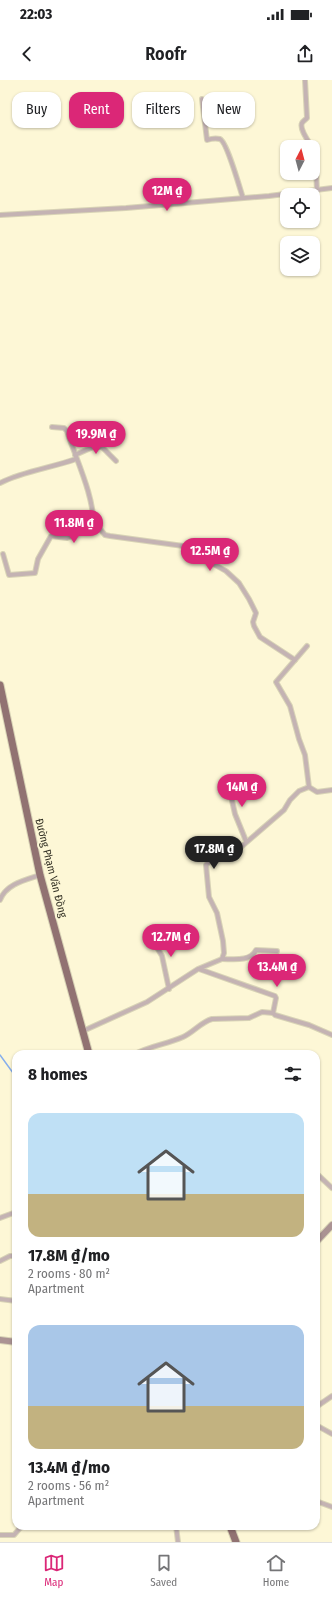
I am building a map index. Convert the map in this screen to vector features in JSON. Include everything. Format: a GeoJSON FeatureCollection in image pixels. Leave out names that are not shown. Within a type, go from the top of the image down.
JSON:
{"type":"FeatureCollection","features":[{"type":"Feature","properties":{"kind":"highway","name":"Đường Phạm Văn Đồng"},"geometry":{"type":"LineString","coordinates":[[0,685],[40,875],[88,1050]]}},
{"type":"Feature","properties":{"kind":"highway"},"geometry":{"type":"LineString","coordinates":[[232,1530],[236,1542]]}},
{"type":"Feature","properties":{"kind":"main road"},"geometry":{"type":"LineString","coordinates":[[320,1238],[332,1225]]}},
{"type":"Feature","properties":{"kind":"main road"},"geometry":{"type":"LineString","coordinates":[[0,1340],[12,1342]]}},
{"type":"Feature","properties":{"kind":"street"},"geometry":{"type":"LineString","coordinates":[[305,80],[307,118],[302,122],[302,126],[304,135],[308,140]]}},
{"type":"Feature","properties":{"kind":"street"},"geometry":{"type":"LineString","coordinates":[[206,128],[207,140],[218,139],[222,141],[230,155],[243,198]]}},
{"type":"Feature","properties":{"kind":"street"},"geometry":{"type":"LineString","coordinates":[[320,189],[332,188]]}},
{"type":"Feature","properties":{"kind":"street"},"geometry":{"type":"LineString","coordinates":[[0,215],[126,208],[280,193]]}},
{"type":"Feature","properties":{"kind":"street"},"geometry":{"type":"LineString","coordinates":[[52,426],[66,429],[87,485],[93,512],[94,526]]}},
{"type":"Feature","properties":{"kind":"street"},"geometry":{"type":"LineString","coordinates":[[0,483],[12,477],[56,466],[93,447],[98,446],[105,449],[116,461]]}},
{"type":"Feature","properties":{"kind":"street"},"geometry":{"type":"LineString","coordinates":[[3,554],[9,575],[35,574],[38,559],[51,536],[67,538],[94,526]]}},
{"type":"Feature","properties":{"kind":"street"},"geometry":{"type":"LineString","coordinates":[[94,526],[100,529],[105,535],[201,549],[208,561],[233,577],[249,598],[256,613],[253,622],[254,626],[260,637],[295,660]]}},
{"type":"Feature","properties":{"kind":"street"},"geometry":{"type":"LineString","coordinates":[[307,646],[276,682],[290,706],[305,755],[309,787]]}},
{"type":"Feature","properties":{"kind":"street"},"geometry":{"type":"LineString","coordinates":[[227,778],[235,814],[246,841]]}},
{"type":"Feature","properties":{"kind":"street"},"geometry":{"type":"LineString","coordinates":[[309,787],[317,792],[332,790]]}},
{"type":"Feature","properties":{"kind":"street"},"geometry":{"type":"LineString","coordinates":[[222,959],[224,953],[222,935],[218,913],[209,897],[206,865],[210,860],[241,847],[246,841],[284,810],[290,800],[299,791],[309,787]]}},
{"type":"Feature","properties":{"kind":"street"},"geometry":{"type":"LineString","coordinates":[[0,900],[5,891],[10,887],[40,875]]}},
{"type":"Feature","properties":{"kind":"street"},"geometry":{"type":"LineString","coordinates":[[151,933],[152,939],[162,956],[169,989]]}},
{"type":"Feature","properties":{"kind":"street"},"geometry":{"type":"LineString","coordinates":[[83,1031],[139,1006],[169,989],[198,969],[222,959],[236,960],[250,957],[253,956],[256,950],[278,951]]}},
{"type":"Feature","properties":{"kind":"street"},"geometry":{"type":"LineString","coordinates":[[198,969],[275,996],[276,998],[273,1013]]}},
{"type":"Feature","properties":{"kind":"street"},"geometry":{"type":"LineString","coordinates":[[143,1050],[183,1037],[212,1019],[249,1018],[262,1012],[273,1013],[332,1035]]}},
{"type":"Feature","properties":{"kind":"street"},"geometry":{"type":"LineString","coordinates":[[320,1176],[332,1188]]}},
{"type":"Feature","properties":{"kind":"street"},"geometry":{"type":"LineString","coordinates":[[0,1218],[12,1214]]}},
{"type":"Feature","properties":{"kind":"street"},"geometry":{"type":"LineString","coordinates":[[0,1261],[12,1256]]}},
{"type":"Feature","properties":{"kind":"street"},"geometry":{"type":"LineString","coordinates":[[0,1299],[12,1300]]}},
{"type":"Feature","properties":{"kind":"street"},"geometry":{"type":"LineString","coordinates":[[320,1404],[332,1396]]}},
{"type":"Feature","properties":{"kind":"street"},"geometry":{"type":"LineString","coordinates":[[320,1427],[332,1434]]}},
{"type":"Feature","properties":{"kind":"street"},"geometry":{"type":"LineString","coordinates":[[320,1502],[332,1507]]}},
{"type":"Feature","properties":{"kind":"street"},"geometry":{"type":"LineString","coordinates":[[0,1535],[14,1535],[18,1530]]}},
{"type":"Feature","properties":{"kind":"street"},"geometry":{"type":"LineString","coordinates":[[176,1530],[178,1542]]}},
{"type":"Feature","properties":{"kind":"waterway"},"geometry":{"type":"LineString","coordinates":[[0,1055],[12,1072]]}}]}
